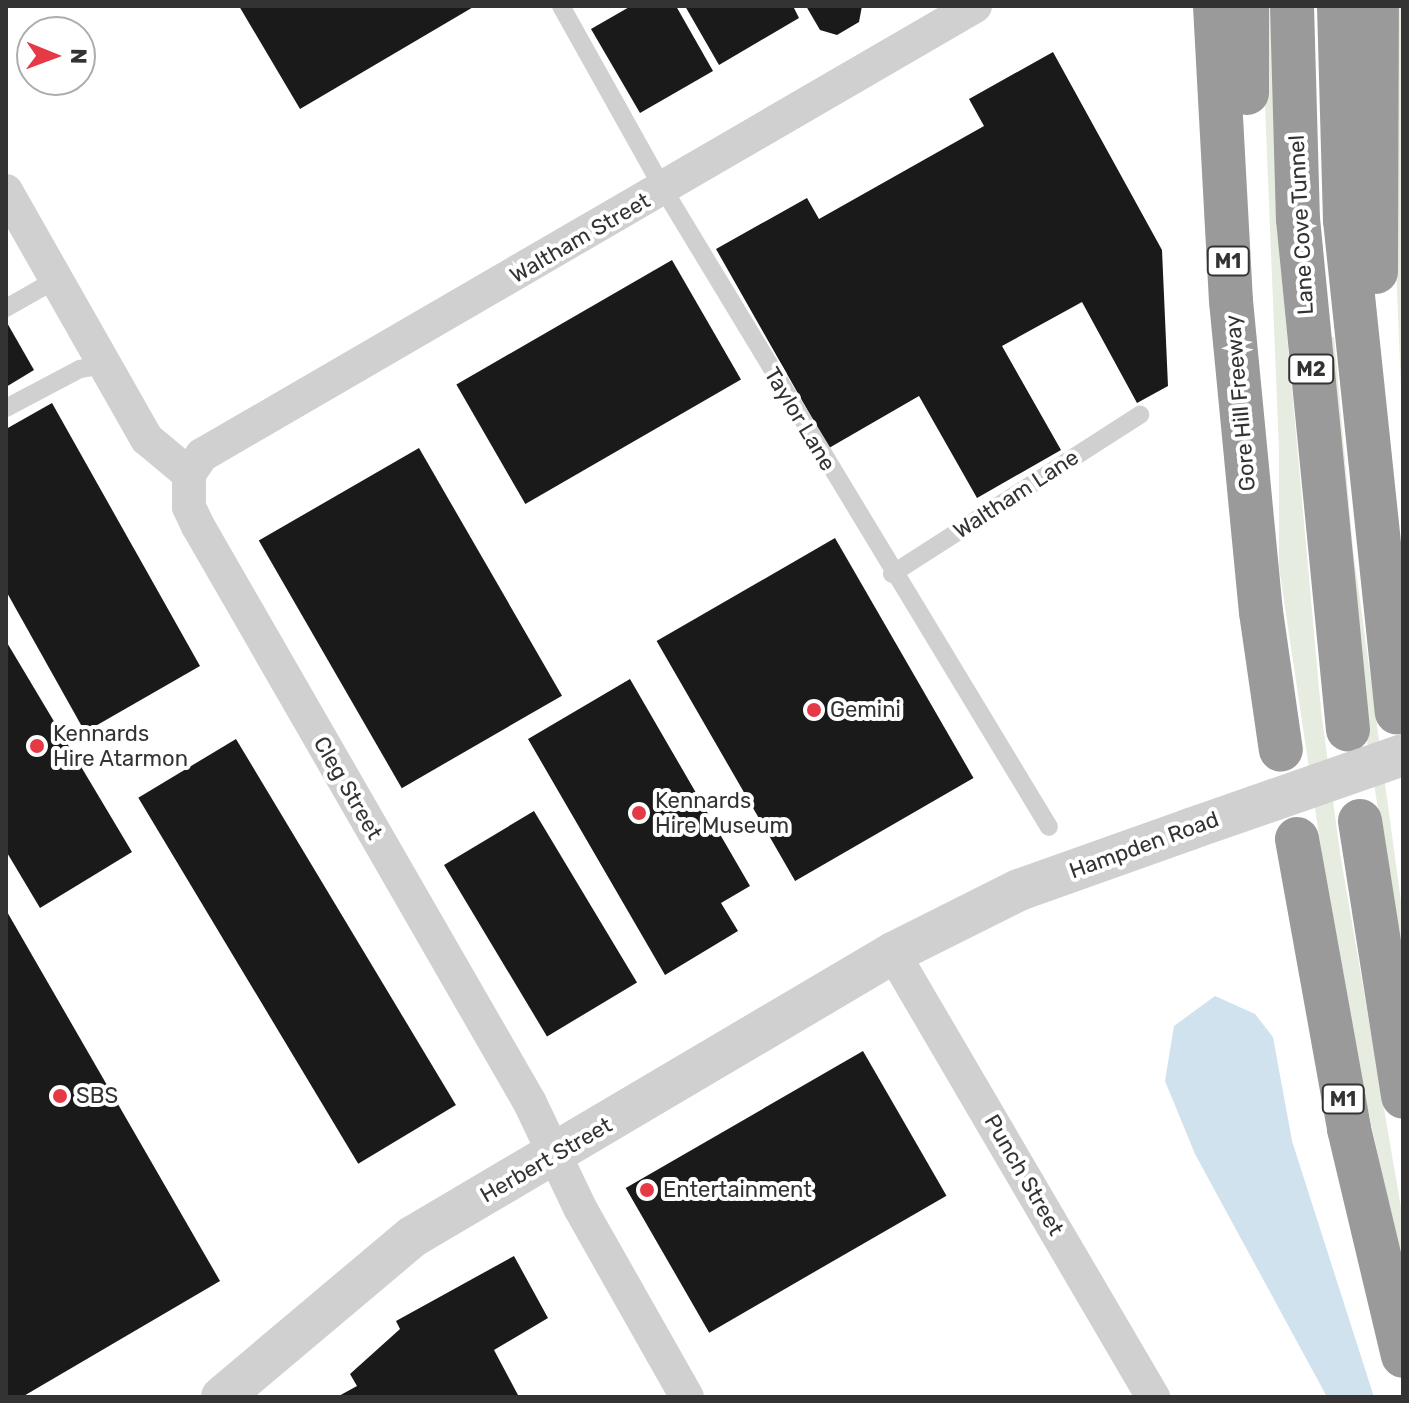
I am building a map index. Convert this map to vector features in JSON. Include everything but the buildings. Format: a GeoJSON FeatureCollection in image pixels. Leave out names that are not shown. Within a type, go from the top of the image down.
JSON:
{"type":"FeatureCollection","features":[{"type":"Feature","properties":{"kind":"highway","name":"Gore Hill Freeway"},"geometry":{"type":"LineString","coordinates":[[1215,6],[1231,301],[1251,516],[1281,750]]}},
{"type":"Feature","properties":{"kind":"highway"},"geometry":{"type":"LineString","coordinates":[[1247,6],[1251,516]]}},
{"type":"Feature","properties":{"kind":"highway","name":"Lane Cove Tunnel"},"geometry":{"type":"LineString","coordinates":[[1292,6],[1298,219],[1348,730]]}},
{"type":"Feature","properties":{"kind":"highway","name":"Lane Cove Tunnel"},"geometry":{"type":"LineString","coordinates":[[1339,6],[1345,220],[1379,575]]}},
{"type":"Feature","properties":{"kind":"highway"},"geometry":{"type":"LineString","coordinates":[[1377,6],[1379,575]]}},
{"type":"Feature","properties":{"kind":"highway","name":"M2"},"geometry":{"type":"LineString","coordinates":[[1379,575],[1400,734]]}},
{"type":"Feature","properties":{"kind":"highway"},"geometry":{"type":"LineString","coordinates":[[1360,821],[1403,1097]]}},
{"type":"Feature","properties":{"kind":"highway","name":"M1"},"geometry":{"type":"LineString","coordinates":[[1297,839],[1349,1129],[1403,1356]]}},
{"type":"Feature","properties":{"kind":"street","name":"Waltham Street"},"geometry":{"type":"LineString","coordinates":[[189,474],[202,455],[664,190],[975,6]]}},
{"type":"Feature","properties":{"kind":"street"},"geometry":{"type":"LineString","coordinates":[[6,191],[147,439],[189,474]]}},
{"type":"Feature","properties":{"kind":"street","name":"Cleg Street"},"geometry":{"type":"LineString","coordinates":[[189,474],[189,507],[198,526],[556,1155],[687,1397]]}},
{"type":"Feature","properties":{"kind":"street","name":"Hampden Road"},"geometry":{"type":"LineString","coordinates":[[893,953],[1019,890],[1190,829],[1400,734]]}},
{"type":"Feature","properties":{"kind":"street","name":"Herbert Street"},"geometry":{"type":"LineString","coordinates":[[222,1397],[377,1262],[893,953]]}},
{"type":"Feature","properties":{"kind":"street","name":"Punch Street"},"geometry":{"type":"LineString","coordinates":[[893,953],[1153,1397]]}},
{"type":"Feature","properties":{"kind":"lane","name":"Taylor Lane"},"geometry":{"type":"LineString","coordinates":[[561,6],[664,190],[892,574],[1049,827]]}},
{"type":"Feature","properties":{"kind":"lane"},"geometry":{"type":"LineString","coordinates":[[6,308],[57,279]]}},
{"type":"Feature","properties":{"kind":"lane"},"geometry":{"type":"LineString","coordinates":[[6,408],[80,369],[106,365]]}},
{"type":"Feature","properties":{"kind":"lane","name":"Waltham Lane"},"geometry":{"type":"LineString","coordinates":[[892,574],[1140,415]]}},
{"type":"Feature","properties":{"kind":"shaded area"},"geometry":{"type":"Polygon","coordinates":[[[1261,6],[1273,6],[1280,258],[1321,710],[1340,853],[1403,1219],[1403,1271],[1342,989],[1279,567],[1279,450],[1261,6]]]}},
{"type":"Feature","properties":{"kind":"shaded area"},"geometry":{"type":"Polygon","coordinates":[[[1396,6],[1403,6],[1403,435],[1395,241],[1396,6]]]}},
{"type":"Feature","properties":{"kind":"shaded area"},"geometry":{"type":"Polygon","coordinates":[[[1330,337],[1334,337],[1353,549],[1403,916],[1403,965],[1362,709],[1330,337]]]}},
{"type":"Feature","properties":{"kind":"water"},"geometry":{"type":"Polygon","coordinates":[[[1215,996],[1255,1014],[1273,1037],[1292,1141],[1374,1397],[1327,1397],[1195,1154],[1165,1081],[1174,1026],[1215,996]]]}},
{"type":"Feature","properties":{"kind":"place","name":"Gemini"},"geometry":{"type":"Point","coordinates":[814,710]}},
{"type":"Feature","properties":{"kind":"place","name":"Kennards Hire Atarmon"},"geometry":{"type":"Point","coordinates":[37,746]}},
{"type":"Feature","properties":{"kind":"place","name":"Kennards Hire Museum"},"geometry":{"type":"Point","coordinates":[639,813]}},
{"type":"Feature","properties":{"kind":"place","name":"SBS"},"geometry":{"type":"Point","coordinates":[60,1096]}},
{"type":"Feature","properties":{"kind":"place","name":"Entertainment"},"geometry":{"type":"Point","coordinates":[647,1190]}}]}
